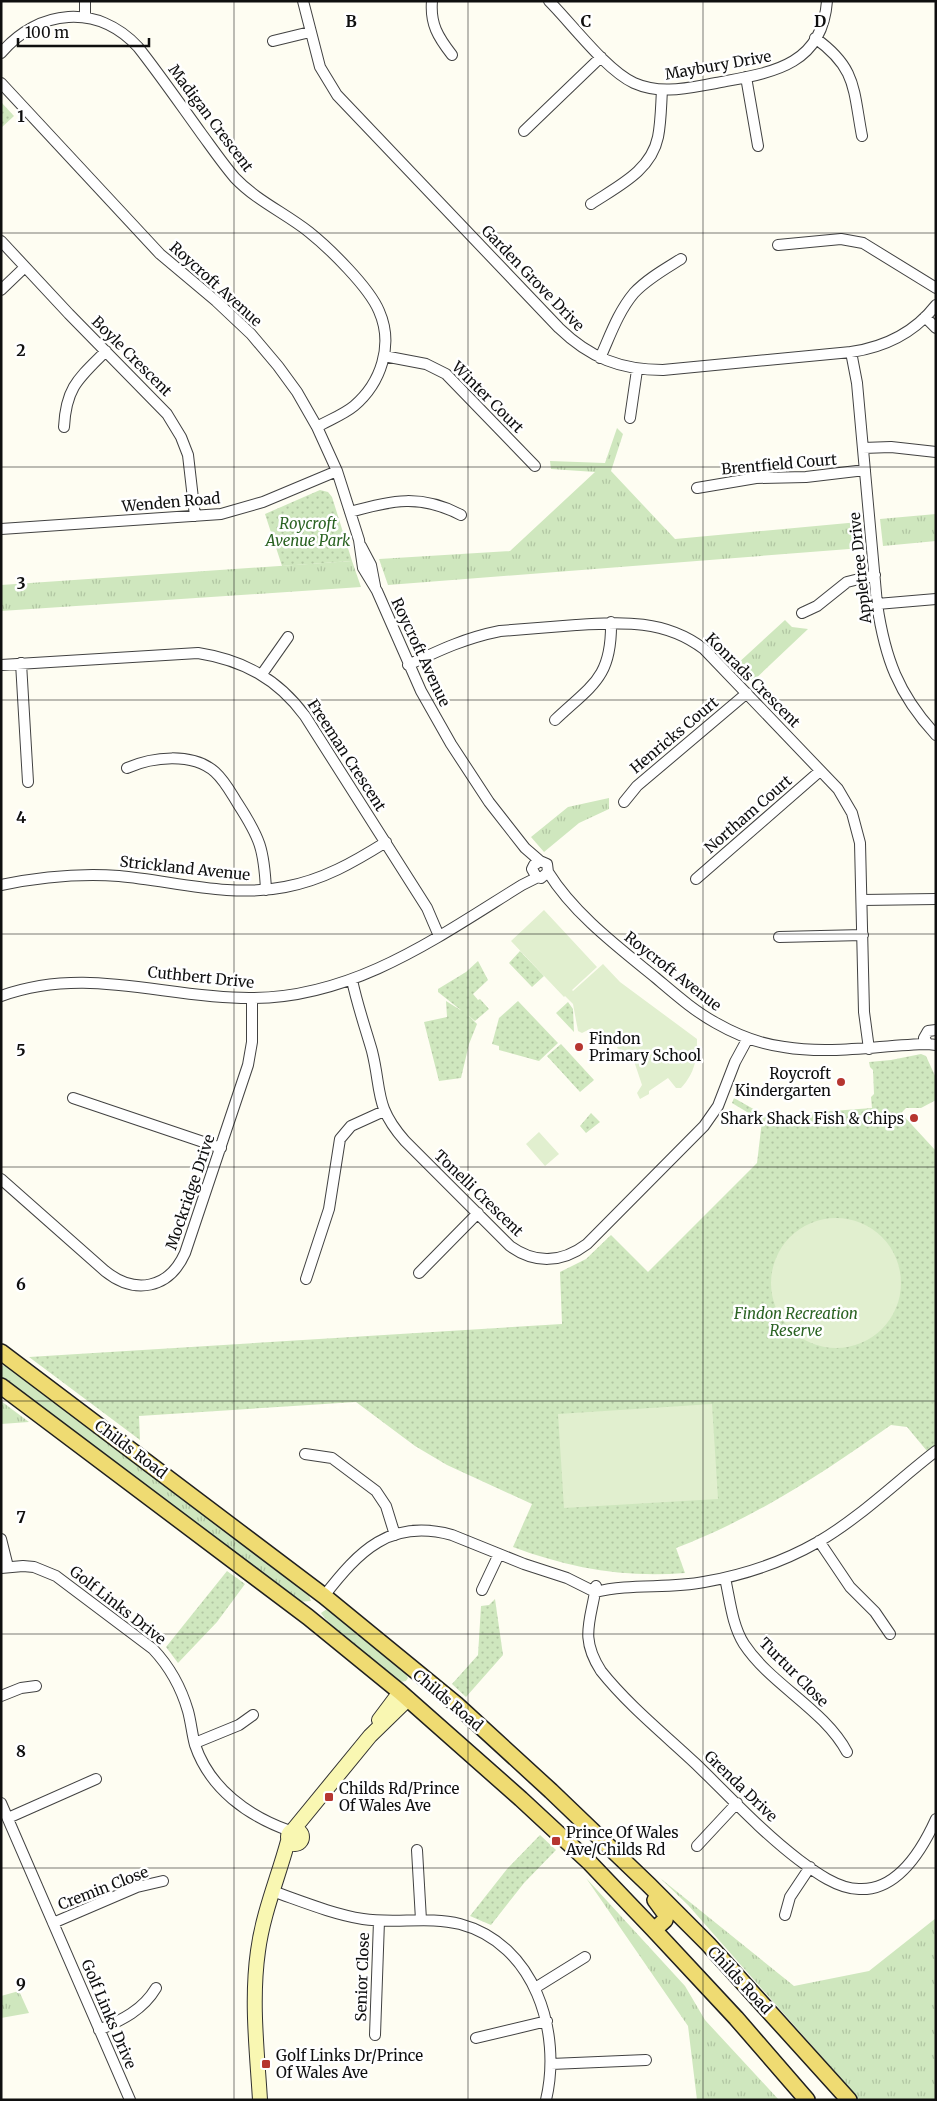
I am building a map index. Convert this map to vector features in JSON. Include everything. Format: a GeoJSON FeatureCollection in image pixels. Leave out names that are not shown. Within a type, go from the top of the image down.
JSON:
{"type":"FeatureCollection","features":[{"type":"Feature","properties":{"kind":"main road","name":"Childs Road"},"geometry":{"type":"LineString","coordinates":[[2,1354],[324,1596],[499,1743],[580,1818],[708,1944],[848,2100]]}},
{"type":"Feature","properties":{"kind":"main road","name":"Childs Road"},"geometry":{"type":"LineString","coordinates":[[1,1386],[308,1617],[404,1695],[590,1863],[736,2018],[807,2100]]}},
{"type":"Feature","properties":{"kind":"main road"},"geometry":{"type":"LineString","coordinates":[[308,1617],[324,1596]]}},
{"type":"Feature","properties":{"kind":"main road"},"geometry":{"type":"LineString","coordinates":[[404,1695],[421,1676]]}},
{"type":"Feature","properties":{"kind":"main road"},"geometry":{"type":"LineString","coordinates":[[580,1818],[602,1846],[664,1910],[665,1920],[654,1930]]}},
{"type":"Feature","properties":{"kind":"street"},"geometry":{"type":"LineString","coordinates":[[85,1],[85,18]]}},
{"type":"Feature","properties":{"kind":"street","name":"Garden Grove Drive"},"geometry":{"type":"LineString","coordinates":[[303,1],[320,66],[337,95],[559,328],[579,346],[600,358],[637,370],[683,368],[854,352],[895,339],[925,317],[936,305]]}},
{"type":"Feature","properties":{"kind":"street"},"geometry":{"type":"LineString","coordinates":[[432,1],[431,16],[435,31],[452,55]]}},
{"type":"Feature","properties":{"kind":"street","name":"Maybury Drive"},"geometry":{"type":"LineString","coordinates":[[549,1],[618,73],[633,82],[662,90],[674,90],[774,72],[792,63],[807,50],[815,38],[824,21],[827,1]]}},
{"type":"Feature","properties":{"kind":"street","name":"Madigan Crescent"},"geometry":{"type":"LineString","coordinates":[[1,53],[21,33],[43,22],[68,16],[107,24],[132,40],[236,178],[257,197],[310,233],[362,286],[379,310],[383,322],[386,346],[384,356],[376,379],[359,401],[345,412],[317,427]]}},
{"type":"Feature","properties":{"kind":"street"},"geometry":{"type":"LineString","coordinates":[[273,41],[310,32]]}},
{"type":"Feature","properties":{"kind":"street"},"geometry":{"type":"LineString","coordinates":[[815,38],[837,55],[847,70],[853,88],[862,136]]}},
{"type":"Feature","properties":{"kind":"street"},"geometry":{"type":"LineString","coordinates":[[524,131],[602,56]]}},
{"type":"Feature","properties":{"kind":"street"},"geometry":{"type":"LineString","coordinates":[[746,77],[758,146]]}},
{"type":"Feature","properties":{"kind":"street","name":"Roycroft Avenue"},"geometry":{"type":"LineString","coordinates":[[1,82],[154,248],[233,316],[251,334],[288,379],[317,427],[337,471],[359,540],[363,568],[376,591],[408,665],[436,719],[471,776],[525,848],[540,861]]}},
{"type":"Feature","properties":{"kind":"street"},"geometry":{"type":"LineString","coordinates":[[592,204],[629,179],[648,160],[658,136],[662,90]]}},
{"type":"Feature","properties":{"kind":"street"},"geometry":{"type":"LineString","coordinates":[[778,245],[841,239],[863,243],[936,288]]}},
{"type":"Feature","properties":{"kind":"street","name":"Boyle Crescent"},"geometry":{"type":"LineString","coordinates":[[1,241],[158,403],[181,436],[190,463],[195,516]]}},
{"type":"Feature","properties":{"kind":"street"},"geometry":{"type":"LineString","coordinates":[[600,358],[617,319],[629,300],[649,280],[681,259]]}},
{"type":"Feature","properties":{"kind":"street"},"geometry":{"type":"LineString","coordinates":[[1,290],[25,267]]}},
{"type":"Feature","properties":{"kind":"street"},"geometry":{"type":"LineString","coordinates":[[925,317],[936,328]]}},
{"type":"Feature","properties":{"kind":"street"},"geometry":{"type":"LineString","coordinates":[[64,427],[66,404],[72,388],[106,351]]}},
{"type":"Feature","properties":{"kind":"street","name":"Appletree Drive"},"geometry":{"type":"LineString","coordinates":[[854,352],[877,604],[882,636],[895,676],[910,704],[936,735]]}},
{"type":"Feature","properties":{"kind":"street","name":"Winter Court"},"geometry":{"type":"LineString","coordinates":[[384,356],[426,364],[446,374],[535,466]]}},
{"type":"Feature","properties":{"kind":"street"},"geometry":{"type":"LineString","coordinates":[[630,418],[637,370]]}},
{"type":"Feature","properties":{"kind":"street"},"geometry":{"type":"LineString","coordinates":[[863,448],[891,447],[936,452]]}},
{"type":"Feature","properties":{"kind":"street","name":"Brentfield Court"},"geometry":{"type":"LineString","coordinates":[[697,488],[756,478],[806,477],[865,470]]}},
{"type":"Feature","properties":{"kind":"street","name":"Wenden Road"},"geometry":{"type":"LineString","coordinates":[[1,529],[221,514],[244,508],[337,471]]}},
{"type":"Feature","properties":{"kind":"street"},"geometry":{"type":"LineString","coordinates":[[350,512],[384,503],[406,500],[439,505],[461,515]]}},
{"type":"Feature","properties":{"kind":"street"},"geometry":{"type":"LineString","coordinates":[[802,613],[817,606],[847,582],[875,575]]}},
{"type":"Feature","properties":{"kind":"street"},"geometry":{"type":"LineString","coordinates":[[877,604],[936,598]]}},
{"type":"Feature","properties":{"kind":"street"},"geometry":{"type":"LineString","coordinates":[[555,720],[597,680],[604,669],[611,648],[611,622]]}},
{"type":"Feature","properties":{"kind":"street","name":"Konrads Crescent"},"geometry":{"type":"LineString","coordinates":[[408,665],[453,644],[484,634],[611,622],[655,625],[683,635],[715,659],[846,801],[856,825],[861,856],[864,1012],[861,1029],[865,1049]]}},
{"type":"Feature","properties":{"kind":"street"},"geometry":{"type":"LineString","coordinates":[[262,674],[288,637]]}},
{"type":"Feature","properties":{"kind":"street","name":"Freeman Crescent"},"geometry":{"type":"LineString","coordinates":[[1,665],[198,653],[226,658],[262,674],[288,695],[305,716],[427,908],[435,916],[442,934]]}},
{"type":"Feature","properties":{"kind":"street"},"geometry":{"type":"LineString","coordinates":[[21,663],[28,782]]}},
{"type":"Feature","properties":{"kind":"street","name":"Henricks Court"},"geometry":{"type":"LineString","coordinates":[[624,802],[637,786],[747,693]]}},
{"type":"Feature","properties":{"kind":"street"},"geometry":{"type":"LineString","coordinates":[[127,768],[146,761],[185,760],[202,764],[215,773],[226,786],[258,839],[264,860],[266,890]]}},
{"type":"Feature","properties":{"kind":"street","name":"Northam Court"},"geometry":{"type":"LineString","coordinates":[[696,879],[820,771]]}},
{"type":"Feature","properties":{"kind":"street","name":"Strickland Avenue"},"geometry":{"type":"LineString","coordinates":[[1,885],[47,877],[96,875],[138,878],[233,891],[266,890],[320,878],[351,863],[386,842]]}},
{"type":"Feature","properties":{"kind":"street","name":"Roycroft Avenue"},"geometry":{"type":"LineString","coordinates":[[525,848],[535,874],[558,888],[612,941],[715,1023],[745,1037],[770,1045],[801,1050],[865,1049],[907,1044],[932,1037]]}},
{"type":"Feature","properties":{"kind":"street"},"geometry":{"type":"LineString","coordinates":[[540,861],[547,864],[548,872],[546,876],[535,874],[534,865],[540,861]]}},
{"type":"Feature","properties":{"kind":"street","name":"Roycroft Avenue"},"geometry":{"type":"LineString","coordinates":[[548,872],[558,888]]}},
{"type":"Feature","properties":{"kind":"street","name":"Cuthbert Drive"},"geometry":{"type":"LineString","coordinates":[[1,996],[30,988],[87,982],[231,998],[252,998],[307,992],[349,981],[388,965],[442,934],[535,874]]}},
{"type":"Feature","properties":{"kind":"street"},"geometry":{"type":"LineString","coordinates":[[862,900],[936,899]]}},
{"type":"Feature","properties":{"kind":"street"},"geometry":{"type":"LineString","coordinates":[[779,937],[863,935]]}},
{"type":"Feature","properties":{"kind":"street","name":"Tonelli Crescent"},"geometry":{"type":"LineString","coordinates":[[349,981],[372,1052],[378,1091],[390,1123],[405,1141],[510,1246],[525,1255],[546,1260],[572,1254],[595,1237],[704,1126],[718,1106],[745,1037]]}},
{"type":"Feature","properties":{"kind":"street","name":"Mockridge Drive"},"geometry":{"type":"LineString","coordinates":[[1,1179],[112,1277],[126,1284],[151,1285],[168,1276],[181,1262],[221,1148],[251,1054],[252,998]]}},
{"type":"Feature","properties":{"kind":"street"},"geometry":{"type":"LineString","coordinates":[[932,1037],[936,1054]]}},
{"type":"Feature","properties":{"kind":"street"},"geometry":{"type":"LineString","coordinates":[[73,1098],[221,1148]]}},
{"type":"Feature","properties":{"kind":"street"},"geometry":{"type":"LineString","coordinates":[[306,1279],[328,1209],[340,1139],[351,1126],[384,1111]]}},
{"type":"Feature","properties":{"kind":"street"},"geometry":{"type":"LineString","coordinates":[[419,1273],[478,1213]]}},
{"type":"Feature","properties":{"kind":"street"},"geometry":{"type":"LineString","coordinates":[[324,1596],[356,1557],[375,1544],[395,1534],[419,1531],[441,1532],[595,1589],[625,1586],[682,1585],[725,1578],[775,1563],[819,1541],[845,1524],[936,1452]]}},
{"type":"Feature","properties":{"kind":"street"},"geometry":{"type":"LineString","coordinates":[[305,1454],[324,1456],[338,1462],[376,1491],[386,1506],[395,1534]]}},
{"type":"Feature","properties":{"kind":"street"},"geometry":{"type":"LineString","coordinates":[[1,1539],[4,1567]]}},
{"type":"Feature","properties":{"kind":"street"},"geometry":{"type":"LineString","coordinates":[[819,1541],[844,1580],[881,1620],[890,1634]]}},
{"type":"Feature","properties":{"kind":"street"},"geometry":{"type":"LineString","coordinates":[[482,1590],[499,1554]]}},
{"type":"Feature","properties":{"kind":"street","name":"Golf Links Drive"},"geometry":{"type":"LineString","coordinates":[[4,1567],[34,1567],[56,1576],[128,1628],[152,1649],[164,1661],[180,1687],[195,1744],[204,1764],[221,1788],[242,1807],[293,1837]]}},
{"type":"Feature","properties":{"kind":"street","name":"Turtur Close"},"geometry":{"type":"LineString","coordinates":[[725,1578],[735,1624],[744,1643],[757,1659],[833,1732],[847,1752]]}},
{"type":"Feature","properties":{"kind":"street","name":"Grenda Drive"},"geometry":{"type":"LineString","coordinates":[[595,1589],[588,1621],[588,1637],[591,1653],[601,1671],[737,1803],[784,1847],[810,1867],[832,1881],[849,1888],[866,1889],[883,1885],[897,1876],[909,1862],[926,1838],[936,1819]]}},
{"type":"Feature","properties":{"kind":"street"},"geometry":{"type":"LineString","coordinates":[[1,1696],[21,1688],[36,1686]]}},
{"type":"Feature","properties":{"kind":"street"},"geometry":{"type":"LineString","coordinates":[[260,2100],[256,1972],[262,1926],[272,1891],[293,1837],[310,1810],[370,1736],[378,1722],[404,1695]]}},
{"type":"Feature","properties":{"kind":"street"},"geometry":{"type":"LineString","coordinates":[[195,1744],[239,1725],[253,1714]]}},
{"type":"Feature","properties":{"kind":"street"},"geometry":{"type":"LineString","coordinates":[[8,1818],[96,1780]]}},
{"type":"Feature","properties":{"kind":"street","name":"Golf Links Drive"},"geometry":{"type":"LineString","coordinates":[[1,1803],[130,2100]]}},
{"type":"Feature","properties":{"kind":"street"},"geometry":{"type":"LineString","coordinates":[[697,1846],[737,1803]]}},
{"type":"Feature","properties":{"kind":"street"},"geometry":{"type":"LineString","coordinates":[[417,1850],[421,1920]]}},
{"type":"Feature","properties":{"kind":"street"},"geometry":{"type":"LineString","coordinates":[[785,1915],[790,1896],[810,1867]]}},
{"type":"Feature","properties":{"kind":"street","name":"Cremin Close"},"geometry":{"type":"LineString","coordinates":[[53,1923],[142,1886],[163,1882]]}},
{"type":"Feature","properties":{"kind":"street"},"geometry":{"type":"LineString","coordinates":[[272,1891],[349,1916],[380,1921],[421,1920],[449,1922],[479,1931],[511,1954],[535,1988],[547,2021],[551,2044],[551,2064],[546,2100]]}},
{"type":"Feature","properties":{"kind":"street","name":"Senior Close"},"geometry":{"type":"LineString","coordinates":[[375,2035],[380,1921]]}},
{"type":"Feature","properties":{"kind":"street"},"geometry":{"type":"LineString","coordinates":[[535,1988],[586,1957]]}},
{"type":"Feature","properties":{"kind":"street"},"geometry":{"type":"LineString","coordinates":[[100,2030],[127,2017],[140,2008],[156,1988]]}},
{"type":"Feature","properties":{"kind":"street"},"geometry":{"type":"LineString","coordinates":[[476,2038],[547,2021]]}},
{"type":"Feature","properties":{"kind":"street"},"geometry":{"type":"LineString","coordinates":[[551,2064],[646,2060]]}},
{"type":"Feature","properties":{"kind":"green space"},"geometry":{"type":"Polygon","coordinates":[[[1,102],[14,116],[1,128],[1,102]]]}},
{"type":"Feature","properties":{"kind":"green space"},"geometry":{"type":"Polygon","coordinates":[[[617,428],[623,434],[611,471],[675,539],[859,522],[862,548],[388,585],[379,559],[510,551],[595,472],[551,469],[550,461],[605,463],[617,428]]]}},
{"type":"Feature","properties":{"kind":"green space","name":"Roycroft Avenue Park"},"geometry":{"type":"Polygon","coordinates":[[[320,490],[328,492],[332,497],[352,561],[282,566],[265,514],[320,490]]]}},
{"type":"Feature","properties":{"kind":"green space"},"geometry":{"type":"Polygon","coordinates":[[[936,514],[936,541],[883,546],[880,519],[936,514]]]}},
{"type":"Feature","properties":{"kind":"green space"},"geometry":{"type":"Polygon","coordinates":[[[352,561],[361,587],[1,611],[1,585],[352,561]]]}},
{"type":"Feature","properties":{"kind":"green space"},"geometry":{"type":"Polygon","coordinates":[[[785,620],[792,627],[808,629],[752,682],[736,665],[785,620]]]}},
{"type":"Feature","properties":{"kind":"green space"},"geometry":{"type":"Polygon","coordinates":[[[609,798],[609,809],[579,823],[544,852],[531,837],[568,807],[609,798]]]}},
{"type":"Feature","properties":{"kind":"green space"},"geometry":{"type":"Polygon","coordinates":[[[544,910],[597,967],[573,991],[603,964],[620,982],[697,1039],[694,1065],[689,1077],[681,1088],[676,1088],[668,1078],[640,1099],[637,1093],[642,1085],[633,1058],[631,1055],[627,1058],[623,1051],[617,1048],[620,1042],[592,1028],[582,1033],[578,1031],[573,1004],[564,997],[511,941],[544,910]]]}},
{"type":"Feature","properties":{"kind":"green space"},"geometry":{"type":"Polygon","coordinates":[[[520,951],[544,976],[532,987],[509,963],[520,951]]]}},
{"type":"Feature","properties":{"kind":"green space"},"geometry":{"type":"Polygon","coordinates":[[[478,961],[488,980],[473,994],[489,1009],[475,1021],[468,1015],[477,1024],[469,1044],[461,1078],[439,1081],[424,1022],[447,1017],[446,1001],[462,1011],[438,992],[438,989],[466,972],[478,961]]]}},
{"type":"Feature","properties":{"kind":"green space"},"geometry":{"type":"Polygon","coordinates":[[[518,1001],[558,1043],[539,1061],[499,1050],[499,1046],[492,1044],[499,1018],[518,1001]]]}},
{"type":"Feature","properties":{"kind":"green space"},"geometry":{"type":"Polygon","coordinates":[[[568,1002],[573,1009],[574,1032],[556,1013],[568,1002]]]}},
{"type":"Feature","properties":{"kind":"green space"},"geometry":{"type":"Polygon","coordinates":[[[561,1044],[594,1080],[580,1092],[547,1056],[561,1044]]]}},
{"type":"Feature","properties":{"kind":"green space","name":"Findon Recreation Reserve"},"geometry":{"type":"Polygon","coordinates":[[[921,1054],[926,1056],[936,1078],[936,1100],[921,1108],[906,1108],[901,1113],[936,1151],[936,1445],[927,1451],[907,1427],[891,1425],[814,1477],[761,1509],[676,1548],[685,1573],[640,1574],[597,1570],[555,1561],[513,1547],[532,1504],[447,1465],[415,1446],[356,1402],[139,1416],[140,1440],[29,1357],[562,1324],[560,1272],[586,1259],[611,1235],[648,1272],[757,1163],[762,1121],[732,1103],[734,1098],[766,1116],[872,1108],[871,1097],[874,1094],[873,1070],[869,1062],[921,1054]]]}},
{"type":"Feature","properties":{"kind":"green space"},"geometry":{"type":"Polygon","coordinates":[[[591,1113],[600,1122],[586,1133],[580,1126],[591,1113]]]}},
{"type":"Feature","properties":{"kind":"green space"},"geometry":{"type":"Polygon","coordinates":[[[539,1132],[559,1154],[545,1166],[526,1144],[539,1132]]]}},
{"type":"Feature","properties":{"kind":"green space"},"geometry":{"type":"Polygon","coordinates":[[[836,1218],[849,1219],[861,1223],[882,1237],[896,1258],[900,1270],[900,1296],[896,1308],[882,1329],[861,1343],[849,1347],[836,1348],[823,1347],[811,1343],[790,1329],[776,1308],[772,1296],[771,1283],[772,1270],[776,1258],[790,1237],[811,1223],[823,1219],[836,1218]]]}},
{"type":"Feature","properties":{"kind":"green space"},"geometry":{"type":"Polygon","coordinates":[[[6,1365],[307,1590],[311,1601],[298,1602],[6,1383],[1,1378],[1,1366],[6,1365]]]}},
{"type":"Feature","properties":{"kind":"green space"},"geometry":{"type":"Polygon","coordinates":[[[1,1401],[29,1422],[1,1424],[1,1401]]]}},
{"type":"Feature","properties":{"kind":"green space"},"geometry":{"type":"Polygon","coordinates":[[[712,1404],[718,1499],[564,1508],[558,1414],[712,1404]]]}},
{"type":"Feature","properties":{"kind":"green space"},"geometry":{"type":"Polygon","coordinates":[[[227,1571],[245,1584],[217,1622],[178,1663],[166,1647],[227,1571]]]}},
{"type":"Feature","properties":{"kind":"green space"},"geometry":{"type":"Polygon","coordinates":[[[495,1599],[503,1655],[466,1697],[452,1684],[478,1655],[481,1606],[489,1605],[495,1599]]]}},
{"type":"Feature","properties":{"kind":"green space"},"geometry":{"type":"Polygon","coordinates":[[[327,1609],[338,1614],[347,1625],[405,1672],[408,1678],[406,1681],[400,1682],[395,1680],[356,1648],[321,1613],[327,1609]]]}},
{"type":"Feature","properties":{"kind":"green space"},"geometry":{"type":"Polygon","coordinates":[[[540,1835],[556,1850],[524,1883],[491,1925],[470,1916],[507,1869],[540,1835]]]}},
{"type":"Feature","properties":{"kind":"green space"},"geometry":{"type":"Polygon","coordinates":[[[586,1878],[685,1986],[705,2020],[779,2100],[697,2100],[688,2026],[586,1878]]]}},
{"type":"Feature","properties":{"kind":"green space"},"geometry":{"type":"Polygon","coordinates":[[[660,1878],[794,1986],[869,1971],[936,1918],[936,2100],[860,2100],[688,1905],[660,1878]]]}},
{"type":"Feature","properties":{"kind":"green space"},"geometry":{"type":"Polygon","coordinates":[[[19,1991],[29,2013],[1,2018],[1,1996],[19,1991]]]}},
{"type":"Feature","properties":{"kind":"place","name":"Findon Primary School"},"geometry":{"type":"Point","coordinates":[579,1047]}},
{"type":"Feature","properties":{"kind":"place","name":"Roycroft Kindergarten"},"geometry":{"type":"Point","coordinates":[841,1082]}},
{"type":"Feature","properties":{"kind":"place","name":"Shark Shack Fish & Chips"},"geometry":{"type":"Point","coordinates":[914,1118]}},
{"type":"Feature","properties":{"kind":"place","name":"Childs Rd/Prince Of Wales Ave"},"geometry":{"type":"Point","coordinates":[329,1797]}},
{"type":"Feature","properties":{"kind":"place","name":"Prince Of Wales Ave/Childs Rd"},"geometry":{"type":"Point","coordinates":[556,1841]}},
{"type":"Feature","properties":{"kind":"place","name":"Golf Links Dr/Prince Of Wales Ave"},"geometry":{"type":"Point","coordinates":[266,2064]}}]}
